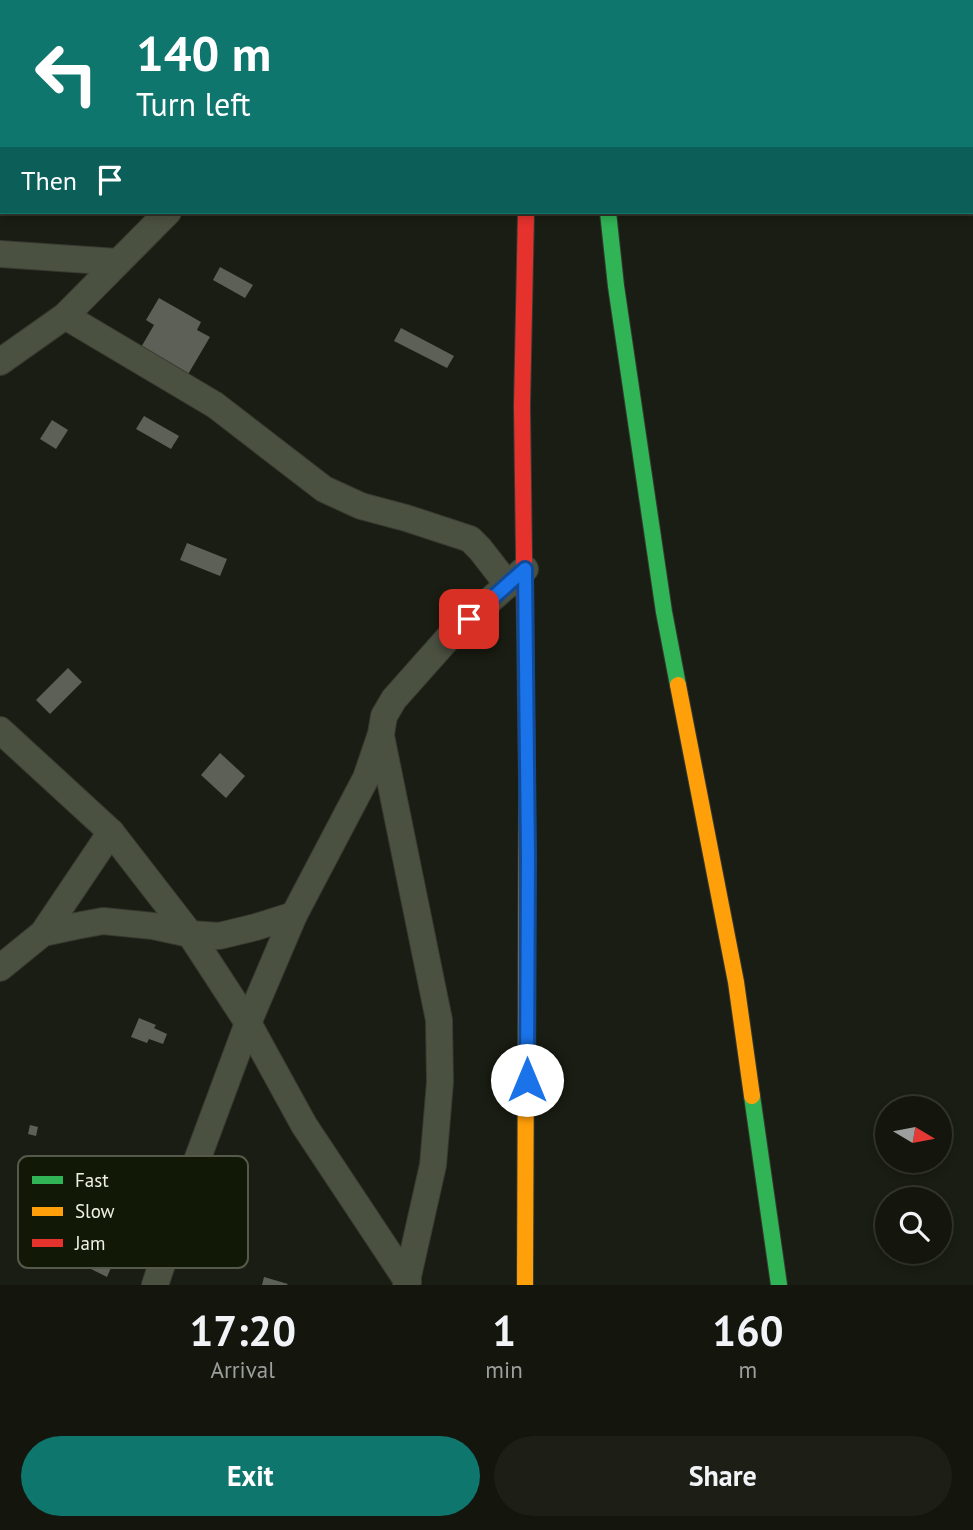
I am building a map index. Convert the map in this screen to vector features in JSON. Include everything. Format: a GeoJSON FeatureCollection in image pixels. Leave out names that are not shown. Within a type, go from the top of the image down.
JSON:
{"type":"FeatureCollection","features":[{"type":"Feature","properties":{"kind":"street"},"geometry":{"type":"LineString","coordinates":[[0,362],[65,316],[166,214]]}},
{"type":"Feature","properties":{"kind":"street"},"geometry":{"type":"LineString","coordinates":[[525,1285],[528,857],[516,577],[526,214]]}},
{"type":"Feature","properties":{"kind":"street"},"geometry":{"type":"LineString","coordinates":[[608,214],[614,275],[664,612],[736,982],[779,1285]]}},
{"type":"Feature","properties":{"kind":"street"},"geometry":{"type":"LineString","coordinates":[[0,254],[118,262]]}},
{"type":"Feature","properties":{"kind":"street"},"geometry":{"type":"LineString","coordinates":[[65,316],[215,405],[324,489],[361,506],[470,540],[516,577]]}},
{"type":"Feature","properties":{"kind":"street"},"geometry":{"type":"LineString","coordinates":[[199,1156],[248,1023],[294,915],[366,778],[381,734],[384,716],[394,699],[450,636],[516,577]]}},
{"type":"Feature","properties":{"kind":"street"},"geometry":{"type":"LineString","coordinates":[[0,730],[111,832],[190,934],[248,1023],[304,1125],[407,1283]]}},
{"type":"Feature","properties":{"kind":"street"},"geometry":{"type":"LineString","coordinates":[[381,734],[439,1020],[440,1082],[433,1165],[407,1283]]}},
{"type":"Feature","properties":{"kind":"street"},"geometry":{"type":"LineString","coordinates":[[0,968],[43,933],[111,832]]}},
{"type":"Feature","properties":{"kind":"street"},"geometry":{"type":"LineString","coordinates":[[43,933],[103,921],[219,936],[294,915]]}},
{"type":"Feature","properties":{"kind":"street"},"geometry":{"type":"LineString","coordinates":[[155,1285],[161,1268]]}},
{"type":"Feature","properties":{"kind":"building"},"geometry":{"type":"Polygon","coordinates":[[[220,267],[253,285],[245,298],[213,280],[220,267]]]}},
{"type":"Feature","properties":{"kind":"building"},"geometry":{"type":"Polygon","coordinates":[[[159,298],[201,322],[197,330],[210,337],[187,376],[140,349],[154,325],[146,320],[159,298]]]}},
{"type":"Feature","properties":{"kind":"building"},"geometry":{"type":"Polygon","coordinates":[[[401,328],[454,356],[447,368],[394,341],[401,328]]]}},
{"type":"Feature","properties":{"kind":"building"},"geometry":{"type":"Polygon","coordinates":[[[144,416],[179,436],[171,449],[136,429],[144,416]]]}},
{"type":"Feature","properties":{"kind":"building"},"geometry":{"type":"Polygon","coordinates":[[[52,420],[68,430],[56,449],[40,439],[52,420]]]}},
{"type":"Feature","properties":{"kind":"building"},"geometry":{"type":"Polygon","coordinates":[[[187,543],[227,559],[220,576],[180,560],[187,543]]]}},
{"type":"Feature","properties":{"kind":"building"},"geometry":{"type":"Polygon","coordinates":[[[68,668],[82,682],[50,714],[36,700],[68,668]]]}},
{"type":"Feature","properties":{"kind":"building"},"geometry":{"type":"Polygon","coordinates":[[[220,753],[245,776],[226,798],[201,775],[220,753]]]}},
{"type":"Feature","properties":{"kind":"building"},"geometry":{"type":"Polygon","coordinates":[[[139,1018],[156,1025],[154,1028],[167,1034],[163,1044],[149,1039],[147,1043],[131,1037],[139,1018]]]}},
{"type":"Feature","properties":{"kind":"building"},"geometry":{"type":"Polygon","coordinates":[[[30,1125],[38,1127],[36,1136],[28,1134],[30,1125]]]}},
{"type":"Feature","properties":{"kind":"building"},"geometry":{"type":"Polygon","coordinates":[[[89,1268],[111,1268],[107,1277],[89,1268]]]}},
{"type":"Feature","properties":{"kind":"building"},"geometry":{"type":"Polygon","coordinates":[[[264,1277],[288,1284],[262,1285],[264,1277]]]}},
{"type":"Feature","properties":{"kind":"traffic: fast"},"geometry":{"type":"LineString","coordinates":[[608,214],[616,286],[664,612],[678,685]]}},
{"type":"Feature","properties":{"kind":"traffic: fast"},"geometry":{"type":"LineString","coordinates":[[752,1096],[779,1285]]}},
{"type":"Feature","properties":{"kind":"traffic: slow"},"geometry":{"type":"LineString","coordinates":[[678,685],[736,982],[752,1096]]}},
{"type":"Feature","properties":{"kind":"traffic: slow"},"geometry":{"type":"LineString","coordinates":[[525,1285],[527,783]]}},
{"type":"Feature","properties":{"kind":"traffic: jam"},"geometry":{"type":"LineString","coordinates":[[526,214],[522,406],[527,783]]}},
{"type":"Feature","properties":{"kind":"route"},"geometry":{"type":"LineString","coordinates":[[469,619],[525,569],[527,1080]]}}]}
